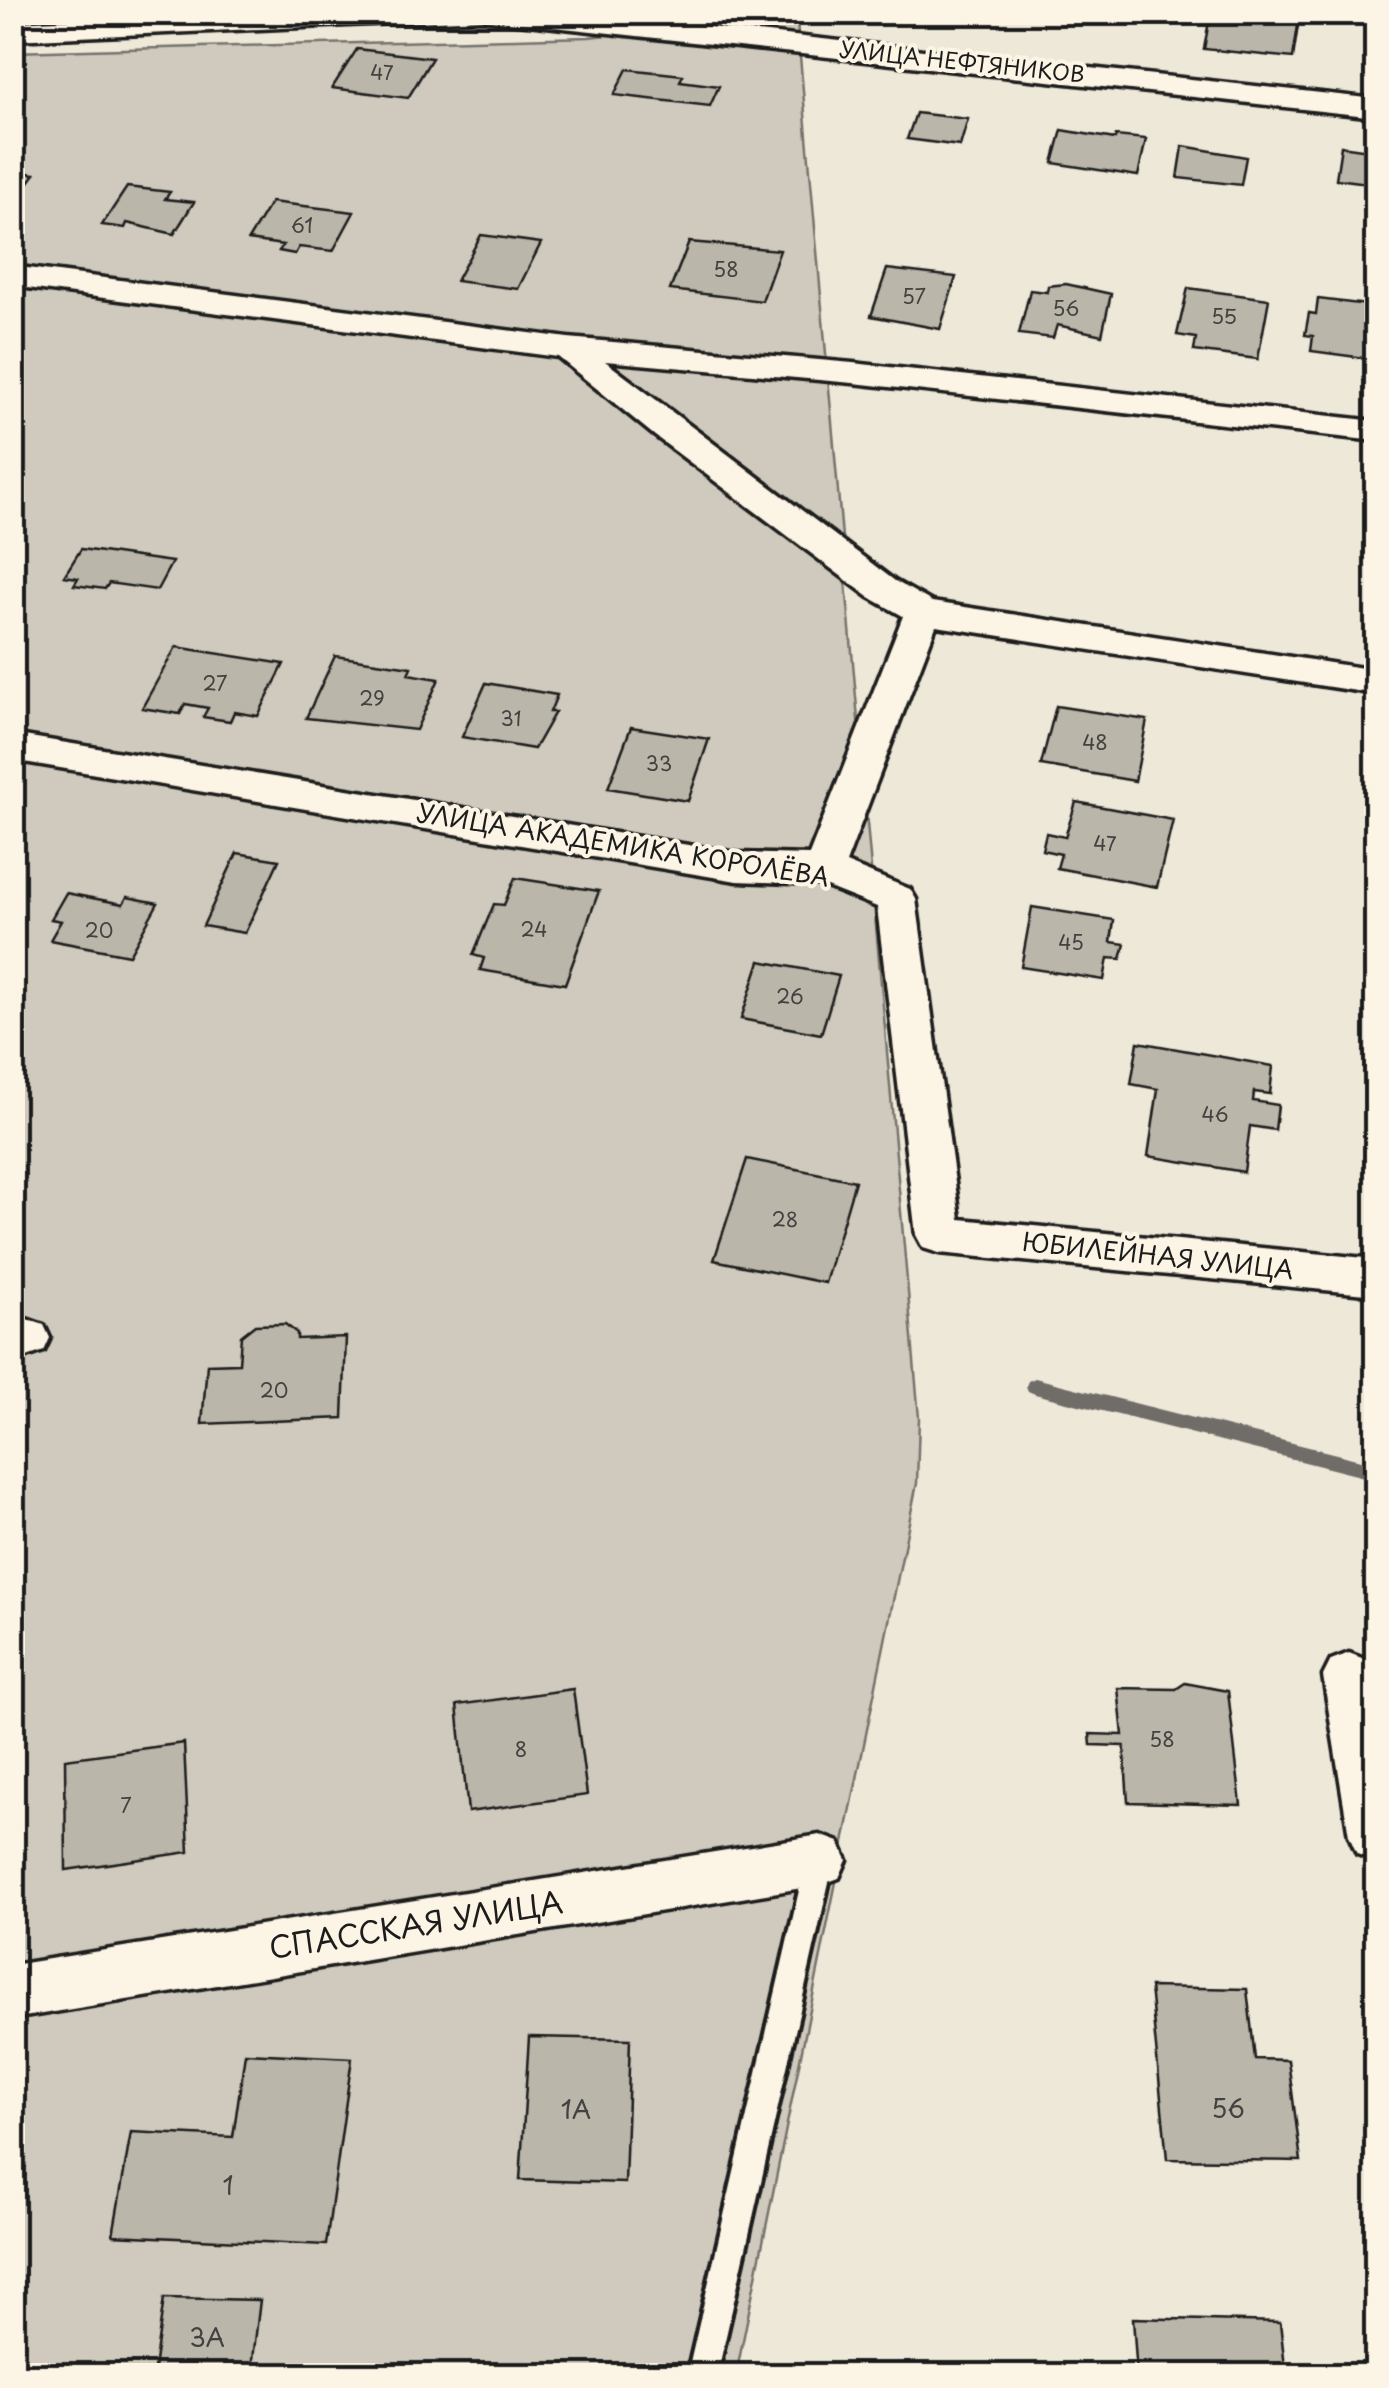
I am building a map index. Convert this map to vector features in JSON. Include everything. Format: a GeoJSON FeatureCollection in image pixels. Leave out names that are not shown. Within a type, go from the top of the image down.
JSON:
{"type":"FeatureCollection","features":[{"type":"Feature","properties":{"kind":"street"},"geometry":{"type":"LineString","coordinates":[[12,31],[477,12]]}},
{"type":"Feature","properties":{"kind":"street","name":"УЛИЦА НЕФТЯНИКОВ"},"geometry":{"type":"LineString","coordinates":[[487,12],[1376,108]]}},
{"type":"Feature","properties":{"kind":"street"},"geometry":{"type":"LineString","coordinates":[[12,276],[568,348],[853,373],[1376,431]]}},
{"type":"Feature","properties":{"kind":"street"},"geometry":{"type":"LineString","coordinates":[[568,348],[667,429],[866,578],[924,612],[1376,682]]}},
{"type":"Feature","properties":{"kind":"street"},"geometry":{"type":"LineString","coordinates":[[823,870],[924,612]]}},
{"type":"Feature","properties":{"kind":"street","name":"УЛИЦА АКАДЕМИКА КОРОЛЁВА"},"geometry":{"type":"LineString","coordinates":[[12,747],[737,867],[823,870],[896,900],[940,1235]]}},
{"type":"Feature","properties":{"kind":"street","name":"ЮБИЛЕЙНАЯ УЛИЦА"},"geometry":{"type":"LineString","coordinates":[[940,1235],[1376,1277]]}},
{"type":"Feature","properties":{"kind":"street"},"geometry":{"type":"LineString","coordinates":[[1350,1676],[1376,1836]]}},
{"type":"Feature","properties":{"kind":"street","name":"СПАССКАЯ УЛИЦА"},"geometry":{"type":"LineString","coordinates":[[12,1992],[820,1860]]}},
{"type":"Feature","properties":{"kind":"lane"},"geometry":{"type":"LineString","coordinates":[[702,2376],[820,1860]]}},
{"type":"Feature","properties":{"kind":"shaded area"},"geometry":{"type":"Polygon","coordinates":[[[744,19],[797,22],[919,1418],[917,1483],[736,2375],[13,2375],[12,52],[589,37],[744,19]]]}},
{"type":"Feature","properties":{"kind":"building"},"geometry":{"type":"Polygon","coordinates":[[[1244,14],[1299,19],[1293,58],[1204,49],[1209,21],[1242,24],[1244,14]]]}},
{"type":"Feature","properties":{"kind":"building"},"geometry":{"type":"Polygon","coordinates":[[[357,49],[432,58],[408,98],[332,88],[357,49]]]}},
{"type":"Feature","properties":{"kind":"building"},"geometry":{"type":"Polygon","coordinates":[[[627,69],[683,75],[680,81],[719,86],[710,106],[614,95],[627,69]]]}},
{"type":"Feature","properties":{"kind":"building"},"geometry":{"type":"Polygon","coordinates":[[[916,113],[968,119],[960,146],[907,139],[916,113]]]}},
{"type":"Feature","properties":{"kind":"building"},"geometry":{"type":"Polygon","coordinates":[[[1062,130],[1115,139],[1146,139],[1138,176],[1053,163],[1062,130]]]}},
{"type":"Feature","properties":{"kind":"building"},"geometry":{"type":"Polygon","coordinates":[[[1183,146],[1246,157],[1241,185],[1178,178],[1183,146]]]}},
{"type":"Feature","properties":{"kind":"building"},"geometry":{"type":"Polygon","coordinates":[[[1341,146],[1376,151],[1376,184],[1336,179],[1341,146]]]}},
{"type":"Feature","properties":{"kind":"building"},"geometry":{"type":"Polygon","coordinates":[[[12,171],[35,174],[12,205],[12,171]]]}},
{"type":"Feature","properties":{"kind":"building"},"geometry":{"type":"Polygon","coordinates":[[[127,187],[170,192],[165,199],[194,202],[174,234],[127,223],[125,228],[102,225],[127,187]]]}},
{"type":"Feature","properties":{"kind":"building"},"geometry":{"type":"Polygon","coordinates":[[[271,202],[354,212],[333,251],[299,247],[295,254],[279,251],[283,245],[248,240],[271,202]]]}},
{"type":"Feature","properties":{"kind":"building"},"geometry":{"type":"Polygon","coordinates":[[[481,235],[541,243],[518,289],[456,281],[481,235]]]}},
{"type":"Feature","properties":{"kind":"building"},"geometry":{"type":"Polygon","coordinates":[[[689,242],[780,250],[762,301],[670,290],[689,242]]]}},
{"type":"Feature","properties":{"kind":"building"},"geometry":{"type":"Polygon","coordinates":[[[887,269],[956,277],[940,329],[871,316],[887,269]]]}},
{"type":"Feature","properties":{"kind":"building"},"geometry":{"type":"Polygon","coordinates":[[[1066,284],[1111,294],[1102,335],[1057,325],[1053,338],[1019,334],[1030,290],[1047,292],[1048,286],[1066,284]]]}},
{"type":"Feature","properties":{"kind":"building"},"geometry":{"type":"Polygon","coordinates":[[[1188,288],[1269,299],[1258,359],[1194,351],[1196,338],[1177,335],[1188,288]]]}},
{"type":"Feature","properties":{"kind":"building"},"geometry":{"type":"Polygon","coordinates":[[[1318,299],[1376,306],[1372,359],[1311,351],[1313,336],[1305,335],[1309,313],[1316,314],[1318,299]]]}},
{"type":"Feature","properties":{"kind":"building"},"geometry":{"type":"Polygon","coordinates":[[[81,549],[172,562],[157,590],[109,583],[105,589],[74,585],[78,578],[64,576],[81,549]]]}},
{"type":"Feature","properties":{"kind":"building"},"geometry":{"type":"Polygon","coordinates":[[[176,647],[284,664],[258,716],[234,712],[230,721],[203,717],[208,708],[185,704],[180,714],[142,708],[176,647]]]}},
{"type":"Feature","properties":{"kind":"building"},"geometry":{"type":"Polygon","coordinates":[[[335,656],[411,667],[408,674],[439,679],[416,730],[306,718],[335,656]]]}},
{"type":"Feature","properties":{"kind":"building"},"geometry":{"type":"Polygon","coordinates":[[[486,683],[557,695],[550,712],[555,712],[534,749],[462,737],[486,683]]]}},
{"type":"Feature","properties":{"kind":"building"},"geometry":{"type":"Polygon","coordinates":[[[1056,706],[1147,720],[1135,781],[1041,765],[1056,706]]]}},
{"type":"Feature","properties":{"kind":"building"},"geometry":{"type":"Polygon","coordinates":[[[631,727],[709,739],[688,801],[608,788],[631,727]]]}},
{"type":"Feature","properties":{"kind":"building"},"geometry":{"type":"Polygon","coordinates":[[[1076,802],[1173,820],[1157,887],[1057,868],[1061,854],[1042,850],[1046,833],[1065,837],[1076,802]]]}},
{"type":"Feature","properties":{"kind":"building"},"geometry":{"type":"Polygon","coordinates":[[[237,853],[279,860],[245,933],[203,926],[237,853]]]}},
{"type":"Feature","properties":{"kind":"building"},"geometry":{"type":"Polygon","coordinates":[[[515,878],[599,891],[565,984],[480,970],[484,958],[473,955],[494,904],[504,905],[515,878]]]}},
{"type":"Feature","properties":{"kind":"building"},"geometry":{"type":"Polygon","coordinates":[[[66,893],[123,904],[127,897],[158,903],[129,955],[50,940],[61,921],[51,919],[66,893]]]}},
{"type":"Feature","properties":{"kind":"building"},"geometry":{"type":"Polygon","coordinates":[[[1032,907],[1114,920],[1111,942],[1125,944],[1121,959],[1108,958],[1104,980],[1021,967],[1032,907]]]}},
{"type":"Feature","properties":{"kind":"building"},"geometry":{"type":"Polygon","coordinates":[[[760,961],[839,976],[821,1034],[741,1019],[760,961]]]}},
{"type":"Feature","properties":{"kind":"building"},"geometry":{"type":"Polygon","coordinates":[[[1138,1042],[1273,1066],[1270,1094],[1254,1092],[1253,1101],[1278,1105],[1275,1130],[1250,1126],[1244,1172],[1148,1156],[1158,1089],[1131,1084],[1138,1042]]]}},
{"type":"Feature","properties":{"kind":"building"},"geometry":{"type":"Polygon","coordinates":[[[747,1159],[855,1181],[825,1283],[714,1260],[747,1159]]]}},
{"type":"Feature","properties":{"kind":"building"},"geometry":{"type":"Polygon","coordinates":[[[285,1324],[297,1333],[297,1339],[346,1337],[343,1418],[202,1424],[207,1364],[239,1363],[241,1336],[255,1325],[285,1324]]]}},
{"type":"Feature","properties":{"kind":"building"},"geometry":{"type":"Polygon","coordinates":[[[1185,1683],[1228,1691],[1241,1805],[1128,1802],[1124,1746],[1091,1745],[1090,1734],[1123,1735],[1118,1688],[1176,1689],[1185,1683]]]}},
{"type":"Feature","properties":{"kind":"building"},"geometry":{"type":"Polygon","coordinates":[[[573,1689],[587,1795],[468,1812],[457,1705],[573,1689]]]}},
{"type":"Feature","properties":{"kind":"building"},"geometry":{"type":"Polygon","coordinates":[[[184,1743],[189,1852],[66,1870],[65,1759],[184,1743]]]}},
{"type":"Feature","properties":{"kind":"building"},"geometry":{"type":"Polygon","coordinates":[[[1150,1987],[1247,1989],[1255,2059],[1288,2060],[1301,2161],[1167,2159],[1150,1987]]]}},
{"type":"Feature","properties":{"kind":"building"},"geometry":{"type":"Polygon","coordinates":[[[529,2037],[630,2039],[625,2183],[520,2180],[529,2037]]]}},
{"type":"Feature","properties":{"kind":"building"},"geometry":{"type":"Polygon","coordinates":[[[245,2053],[352,2058],[326,2245],[113,2235],[131,2132],[233,2137],[245,2053]]]}},
{"type":"Feature","properties":{"kind":"building"},"geometry":{"type":"Polygon","coordinates":[[[164,2298],[260,2300],[251,2376],[153,2376],[164,2298]]]}},
{"type":"Feature","properties":{"kind":"building"},"geometry":{"type":"Polygon","coordinates":[[[1133,2318],[1280,2322],[1286,2376],[1137,2376],[1133,2318]]]}},
{"type":"Feature","properties":{"kind":"waterway"},"geometry":{"type":"LineString","coordinates":[[1035,1386],[1376,1472]]}}]}
